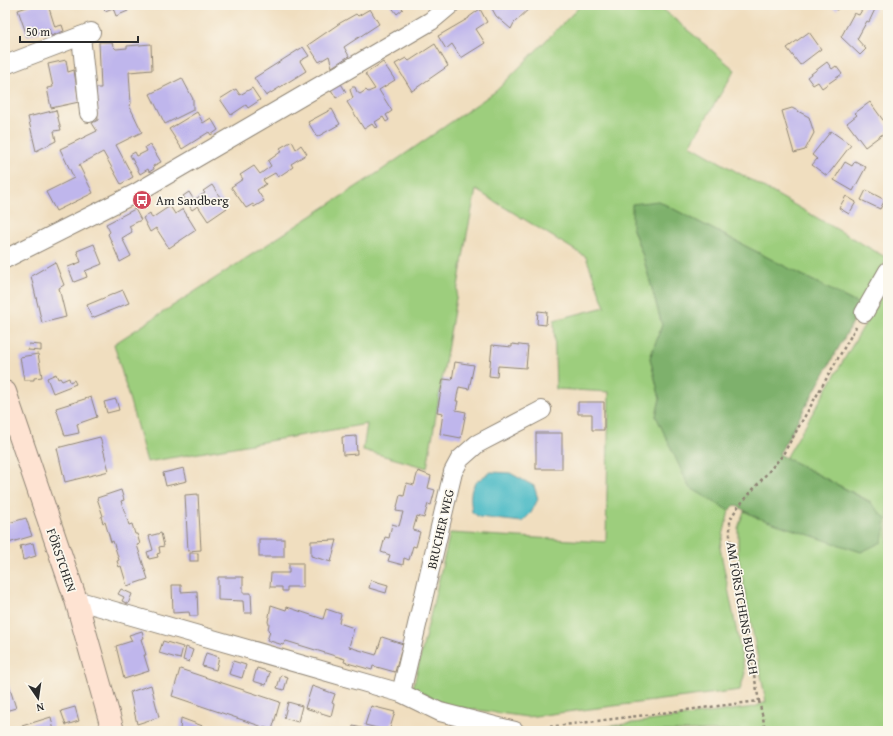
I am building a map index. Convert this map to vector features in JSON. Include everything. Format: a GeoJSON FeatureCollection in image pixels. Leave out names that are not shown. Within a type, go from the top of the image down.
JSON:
{"type":"FeatureCollection","features":[{"type":"Feature","properties":{"kind":"street"},"geometry":{"type":"LineString","coordinates":[[5,259],[136,193],[431,21],[450,5]]}},
{"type":"Feature","properties":{"kind":"street"},"geometry":{"type":"LineString","coordinates":[[5,65],[86,34],[89,113]]}},
{"type":"Feature","properties":{"kind":"street"},"geometry":{"type":"LineString","coordinates":[[864,313],[888,271]]}},
{"type":"Feature","properties":{"kind":"street","name":"FÖRSTCHEN"},"geometry":{"type":"LineString","coordinates":[[5,392],[76,600],[113,731]]}},
{"type":"Feature","properties":{"kind":"street","name":"BRUCHER WEG"},"geometry":{"type":"LineString","coordinates":[[401,693],[453,472],[460,458],[477,444],[542,410]]}},
{"type":"Feature","properties":{"kind":"street"},"geometry":{"type":"LineString","coordinates":[[76,600],[401,693],[440,712],[520,730]]}},
{"type":"Feature","properties":{"kind":"path","name":"AM FÖRSTCHENS BUSCH"},"geometry":{"type":"LineString","coordinates":[[766,731],[730,549],[730,520],[737,508],[782,456],[864,313]]}},
{"type":"Feature","properties":{"kind":"path"},"geometry":{"type":"LineString","coordinates":[[520,730],[759,701]]}},
{"type":"Feature","properties":{"kind":"green space"},"geometry":{"type":"Polygon","coordinates":[[[581,5],[658,5],[735,70],[690,145],[887,258],[862,306],[658,201],[632,227],[643,256],[662,325],[650,358],[660,399],[656,416],[715,501],[729,511],[720,548],[745,673],[740,690],[527,717],[449,706],[413,688],[450,533],[606,542],[609,392],[556,389],[554,320],[605,307],[586,257],[476,190],[467,234],[427,468],[363,450],[367,424],[147,462],[114,344],[379,172],[496,91],[581,5]]]}},
{"type":"Feature","properties":{"kind":"green space"},"geometry":{"type":"Polygon","coordinates":[[[658,201],[862,306],[779,454],[870,502],[886,519],[882,542],[861,552],[758,518],[735,505],[729,511],[689,487],[656,416],[660,399],[650,358],[662,325],[643,256],[632,227],[632,204],[658,201]]]}},
{"type":"Feature","properties":{"kind":"green space"},"geometry":{"type":"Polygon","coordinates":[[[888,285],[888,731],[573,731],[754,707],[766,702],[738,555],[738,528],[744,511],[758,518],[871,502],[786,458],[888,285]]]}},
{"type":"Feature","properties":{"kind":"water"},"geometry":{"type":"Polygon","coordinates":[[[491,472],[510,473],[534,486],[538,499],[531,513],[522,522],[479,517],[472,512],[472,488],[479,480],[491,472]]]}},
{"type":"Feature","properties":{"kind":"building"},"geometry":{"type":"Polygon","coordinates":[[[33,5],[48,5],[55,27],[62,25],[64,31],[51,36],[49,29],[27,36],[18,10],[33,5]]]}},
{"type":"Feature","properties":{"kind":"building"},"geometry":{"type":"Polygon","coordinates":[[[103,5],[127,5],[128,11],[116,16],[113,8],[105,11],[103,5]]]}},
{"type":"Feature","properties":{"kind":"building"},"geometry":{"type":"Polygon","coordinates":[[[390,5],[403,5],[401,7],[403,9],[397,14],[390,5]]]}},
{"type":"Feature","properties":{"kind":"building"},"geometry":{"type":"Polygon","coordinates":[[[490,5],[533,5],[514,23],[511,29],[496,16],[490,5]]]}},
{"type":"Feature","properties":{"kind":"building"},"geometry":{"type":"Polygon","coordinates":[[[828,5],[839,5],[837,10],[828,5]]]}},
{"type":"Feature","properties":{"kind":"building"},"geometry":{"type":"Polygon","coordinates":[[[865,5],[877,5],[869,22],[867,21],[857,39],[866,49],[860,55],[841,37],[854,13],[859,15],[865,5]]]}},
{"type":"Feature","properties":{"kind":"building"},"geometry":{"type":"Polygon","coordinates":[[[370,9],[379,24],[344,47],[349,56],[332,67],[329,56],[319,62],[308,45],[340,23],[356,14],[358,16],[370,9]]]}},
{"type":"Feature","properties":{"kind":"building"},"geometry":{"type":"Polygon","coordinates":[[[480,9],[487,22],[476,29],[485,43],[461,58],[452,44],[446,49],[438,36],[469,18],[480,9]]]}},
{"type":"Feature","properties":{"kind":"building"},"geometry":{"type":"Polygon","coordinates":[[[809,32],[821,49],[800,65],[787,48],[809,32]]]}},
{"type":"Feature","properties":{"kind":"building"},"geometry":{"type":"Polygon","coordinates":[[[99,42],[112,42],[116,49],[127,48],[127,46],[151,44],[152,70],[129,72],[131,104],[129,105],[142,132],[116,145],[133,177],[121,184],[103,152],[79,165],[93,193],[56,211],[46,192],[74,178],[60,149],[97,131],[92,123],[98,120],[96,88],[101,88],[99,42]]]}},
{"type":"Feature","properties":{"kind":"building"},"geometry":{"type":"Polygon","coordinates":[[[435,44],[448,66],[412,91],[395,64],[406,58],[409,61],[435,44]]]}},
{"type":"Feature","properties":{"kind":"building"},"geometry":{"type":"Polygon","coordinates":[[[303,47],[309,56],[300,61],[306,71],[266,96],[254,78],[303,47]]]}},
{"type":"Feature","properties":{"kind":"building"},"geometry":{"type":"Polygon","coordinates":[[[66,60],[68,72],[74,70],[79,102],[51,108],[47,88],[53,87],[48,64],[66,60]]]}},
{"type":"Feature","properties":{"kind":"building"},"geometry":{"type":"Polygon","coordinates":[[[383,62],[395,80],[379,90],[392,111],[386,115],[389,120],[386,122],[383,117],[375,122],[378,127],[375,128],[372,124],[364,129],[347,102],[353,98],[350,90],[352,87],[355,87],[357,92],[360,94],[366,90],[368,92],[375,89],[365,74],[383,62]]]}},
{"type":"Feature","properties":{"kind":"building"},"geometry":{"type":"Polygon","coordinates":[[[827,62],[832,69],[836,66],[842,74],[822,88],[818,82],[813,85],[807,77],[827,62]]]}},
{"type":"Feature","properties":{"kind":"building"},"geometry":{"type":"Polygon","coordinates":[[[182,78],[193,99],[193,110],[165,124],[150,94],[182,78]]]}},
{"type":"Feature","properties":{"kind":"building"},"geometry":{"type":"Polygon","coordinates":[[[340,82],[346,92],[336,98],[330,88],[340,82]]]}},
{"type":"Feature","properties":{"kind":"building"},"geometry":{"type":"Polygon","coordinates":[[[252,88],[260,100],[248,108],[246,105],[231,115],[220,99],[236,89],[240,95],[252,88]]]}},
{"type":"Feature","properties":{"kind":"building"},"geometry":{"type":"Polygon","coordinates":[[[870,102],[888,127],[888,130],[865,147],[847,123],[857,115],[855,113],[870,102]]]}},
{"type":"Feature","properties":{"kind":"building"},"geometry":{"type":"Polygon","coordinates":[[[792,108],[809,117],[814,133],[805,150],[794,153],[782,111],[792,108]]]}},
{"type":"Feature","properties":{"kind":"building"},"geometry":{"type":"Polygon","coordinates":[[[332,109],[340,124],[317,137],[308,122],[332,109]]]}},
{"type":"Feature","properties":{"kind":"building"},"geometry":{"type":"Polygon","coordinates":[[[56,110],[61,130],[54,131],[56,141],[36,151],[28,117],[56,110]]]}},
{"type":"Feature","properties":{"kind":"building"},"geometry":{"type":"Polygon","coordinates":[[[197,112],[203,123],[211,118],[218,130],[211,135],[209,132],[182,149],[169,129],[197,112]]]}},
{"type":"Feature","properties":{"kind":"building"},"geometry":{"type":"Polygon","coordinates":[[[831,131],[851,145],[827,176],[812,165],[817,159],[812,155],[831,131]]]}},
{"type":"Feature","properties":{"kind":"building"},"geometry":{"type":"Polygon","coordinates":[[[292,141],[296,149],[301,145],[307,154],[291,164],[293,167],[278,177],[275,173],[263,180],[266,184],[257,190],[264,201],[254,207],[253,204],[246,208],[231,187],[243,179],[240,175],[254,166],[260,174],[271,166],[268,161],[282,151],[280,148],[292,141]]]}},
{"type":"Feature","properties":{"kind":"building"},"geometry":{"type":"Polygon","coordinates":[[[150,144],[161,162],[153,166],[154,169],[149,172],[148,169],[140,174],[130,155],[135,152],[137,156],[147,151],[145,147],[150,144]]]}},
{"type":"Feature","properties":{"kind":"building"},"geometry":{"type":"Polygon","coordinates":[[[855,161],[866,167],[853,191],[834,180],[845,162],[852,166],[855,161]]]}},
{"type":"Feature","properties":{"kind":"building"},"geometry":{"type":"Polygon","coordinates":[[[212,185],[227,208],[208,221],[198,206],[192,210],[183,196],[189,192],[194,200],[205,193],[203,191],[212,185]]]}},
{"type":"Feature","properties":{"kind":"building"},"geometry":{"type":"Polygon","coordinates":[[[866,190],[885,200],[880,209],[861,200],[866,190]]]}},
{"type":"Feature","properties":{"kind":"building"},"geometry":{"type":"Polygon","coordinates":[[[846,196],[856,202],[849,214],[839,208],[846,196]]]}},
{"type":"Feature","properties":{"kind":"building"},"geometry":{"type":"Polygon","coordinates":[[[170,206],[175,214],[183,209],[196,230],[169,248],[156,228],[150,232],[143,218],[150,213],[152,218],[170,206]]]}},
{"type":"Feature","properties":{"kind":"building"},"geometry":{"type":"Polygon","coordinates":[[[135,209],[141,220],[129,226],[132,232],[122,238],[131,256],[120,262],[108,234],[110,232],[106,224],[135,209]]]}},
{"type":"Feature","properties":{"kind":"building"},"geometry":{"type":"Polygon","coordinates":[[[94,244],[102,264],[85,271],[87,277],[74,282],[68,267],[81,262],[77,251],[94,244]]]}},
{"type":"Feature","properties":{"kind":"building"},"geometry":{"type":"Polygon","coordinates":[[[55,262],[64,285],[59,288],[66,317],[42,323],[31,276],[55,262]]]}},
{"type":"Feature","properties":{"kind":"building"},"geometry":{"type":"Polygon","coordinates":[[[123,290],[129,303],[92,318],[87,305],[123,290]]]}},
{"type":"Feature","properties":{"kind":"building"},"geometry":{"type":"Polygon","coordinates":[[[538,311],[547,312],[546,325],[537,324],[538,311]]]}},
{"type":"Feature","properties":{"kind":"building"},"geometry":{"type":"Polygon","coordinates":[[[29,344],[41,345],[41,351],[28,350],[29,344]]]}},
{"type":"Feature","properties":{"kind":"building"},"geometry":{"type":"Polygon","coordinates":[[[512,344],[528,346],[526,368],[498,366],[497,377],[489,376],[492,345],[512,347],[512,344]]]}},
{"type":"Feature","properties":{"kind":"building"},"geometry":{"type":"Polygon","coordinates":[[[38,354],[42,377],[34,378],[34,380],[24,380],[20,357],[38,354]]]}},
{"type":"Feature","properties":{"kind":"building"},"geometry":{"type":"Polygon","coordinates":[[[455,362],[474,365],[469,389],[459,387],[456,401],[458,401],[456,410],[466,412],[461,438],[440,434],[443,413],[437,412],[443,379],[452,380],[455,362]]]}},
{"type":"Feature","properties":{"kind":"building"},"geometry":{"type":"Polygon","coordinates":[[[56,374],[58,379],[60,378],[62,381],[69,378],[70,382],[74,380],[76,384],[53,393],[47,378],[56,374]]]}},
{"type":"Feature","properties":{"kind":"building"},"geometry":{"type":"Polygon","coordinates":[[[91,397],[97,417],[77,424],[79,433],[65,436],[56,408],[91,397]]]}},
{"type":"Feature","properties":{"kind":"building"},"geometry":{"type":"Polygon","coordinates":[[[116,399],[119,410],[107,413],[104,402],[116,399]]]}},
{"type":"Feature","properties":{"kind":"building"},"geometry":{"type":"Polygon","coordinates":[[[578,402],[604,402],[604,430],[592,430],[592,414],[578,414],[578,402]]]}},
{"type":"Feature","properties":{"kind":"building"},"geometry":{"type":"Polygon","coordinates":[[[536,433],[562,433],[562,469],[536,469],[536,433]]]}},
{"type":"Feature","properties":{"kind":"building"},"geometry":{"type":"Polygon","coordinates":[[[356,436],[357,454],[343,455],[342,437],[356,436]]]}},
{"type":"Feature","properties":{"kind":"building"},"geometry":{"type":"Polygon","coordinates":[[[100,437],[109,471],[65,482],[57,448],[100,437]]]}},
{"type":"Feature","properties":{"kind":"building"},"geometry":{"type":"Polygon","coordinates":[[[184,468],[187,481],[166,486],[163,473],[184,468]]]}},
{"type":"Feature","properties":{"kind":"building"},"geometry":{"type":"Polygon","coordinates":[[[418,471],[431,476],[428,488],[435,490],[431,505],[428,504],[424,518],[417,516],[413,530],[420,532],[416,547],[413,546],[409,560],[404,558],[403,565],[388,561],[390,555],[381,552],[385,537],[389,538],[392,524],[399,526],[403,512],[396,511],[400,495],[404,496],[407,483],[414,485],[418,471]]]}},
{"type":"Feature","properties":{"kind":"building"},"geometry":{"type":"Polygon","coordinates":[[[121,490],[124,500],[121,501],[129,525],[132,524],[135,534],[137,534],[140,544],[137,545],[148,579],[127,586],[121,566],[119,567],[117,561],[119,560],[113,541],[111,542],[105,522],[103,523],[101,517],[103,516],[97,498],[121,490]]]}},
{"type":"Feature","properties":{"kind":"building"},"geometry":{"type":"Polygon","coordinates":[[[198,494],[201,550],[188,551],[185,495],[198,494]]]}},
{"type":"Feature","properties":{"kind":"building"},"geometry":{"type":"Polygon","coordinates":[[[26,518],[32,536],[5,544],[5,524],[26,518]]]}},
{"type":"Feature","properties":{"kind":"building"},"geometry":{"type":"Polygon","coordinates":[[[161,533],[164,546],[159,547],[160,553],[157,554],[158,557],[149,559],[147,552],[153,550],[149,536],[161,533]]]}},
{"type":"Feature","properties":{"kind":"building"},"geometry":{"type":"Polygon","coordinates":[[[259,539],[284,539],[284,557],[259,557],[259,539]]]}},
{"type":"Feature","properties":{"kind":"building"},"geometry":{"type":"Polygon","coordinates":[[[337,540],[331,562],[311,556],[311,541],[337,540]]]}},
{"type":"Feature","properties":{"kind":"building"},"geometry":{"type":"Polygon","coordinates":[[[33,543],[36,556],[23,560],[20,546],[33,543]]]}},
{"type":"Feature","properties":{"kind":"building"},"geometry":{"type":"Polygon","coordinates":[[[190,553],[198,553],[198,561],[190,561],[190,553]]]}},
{"type":"Feature","properties":{"kind":"building"},"geometry":{"type":"Polygon","coordinates":[[[289,563],[303,563],[303,587],[287,587],[287,591],[282,591],[282,587],[270,587],[271,573],[289,573],[289,563]]]}},
{"type":"Feature","properties":{"kind":"building"},"geometry":{"type":"Polygon","coordinates":[[[218,577],[243,577],[243,593],[251,593],[252,613],[244,613],[243,601],[218,600],[218,577]]]}},
{"type":"Feature","properties":{"kind":"building"},"geometry":{"type":"Polygon","coordinates":[[[371,580],[388,585],[386,593],[369,588],[371,580]]]}},
{"type":"Feature","properties":{"kind":"building"},"geometry":{"type":"Polygon","coordinates":[[[172,585],[181,585],[181,592],[197,591],[198,616],[190,616],[189,612],[173,613],[172,585]]]}},
{"type":"Feature","properties":{"kind":"building"},"geometry":{"type":"Polygon","coordinates":[[[121,589],[132,594],[128,604],[122,601],[124,597],[118,594],[121,589]]]}},
{"type":"Feature","properties":{"kind":"building"},"geometry":{"type":"Polygon","coordinates":[[[271,605],[286,610],[287,607],[323,619],[326,609],[341,614],[339,623],[354,628],[349,647],[376,655],[382,637],[403,644],[395,672],[373,666],[372,670],[344,662],[345,659],[286,641],[283,645],[267,640],[270,632],[268,630],[268,622],[271,605]]]}},
{"type":"Feature","properties":{"kind":"building"},"geometry":{"type":"Polygon","coordinates":[[[142,631],[144,638],[141,639],[149,671],[124,679],[116,646],[132,641],[129,635],[142,631]]]}},
{"type":"Feature","properties":{"kind":"building"},"geometry":{"type":"Polygon","coordinates":[[[163,641],[183,647],[180,659],[159,653],[163,641]]]}},
{"type":"Feature","properties":{"kind":"building"},"geometry":{"type":"Polygon","coordinates":[[[186,647],[193,650],[189,662],[183,660],[186,647]]]}},
{"type":"Feature","properties":{"kind":"building"},"geometry":{"type":"Polygon","coordinates":[[[206,653],[219,657],[216,670],[202,666],[206,653]]]}},
{"type":"Feature","properties":{"kind":"building"},"geometry":{"type":"Polygon","coordinates":[[[233,661],[246,665],[242,678],[229,674],[233,661]]]}},
{"type":"Feature","properties":{"kind":"building"},"geometry":{"type":"Polygon","coordinates":[[[257,668],[270,672],[266,685],[253,681],[257,668]]]}},
{"type":"Feature","properties":{"kind":"building"},"geometry":{"type":"Polygon","coordinates":[[[180,669],[280,702],[272,730],[172,696],[180,669]]]}},
{"type":"Feature","properties":{"kind":"building"},"geometry":{"type":"Polygon","coordinates":[[[5,673],[16,708],[5,711],[5,673]]]}},
{"type":"Feature","properties":{"kind":"building"},"geometry":{"type":"Polygon","coordinates":[[[281,675],[288,677],[284,690],[277,688],[281,675]]]}},
{"type":"Feature","properties":{"kind":"building"},"geometry":{"type":"Polygon","coordinates":[[[151,685],[159,717],[137,724],[130,692],[151,685]]]}},
{"type":"Feature","properties":{"kind":"building"},"geometry":{"type":"Polygon","coordinates":[[[312,686],[335,694],[332,703],[334,704],[331,716],[305,708],[312,686]]]}},
{"type":"Feature","properties":{"kind":"building"},"geometry":{"type":"Polygon","coordinates":[[[288,702],[302,706],[298,722],[284,718],[288,702]]]}},
{"type":"Feature","properties":{"kind":"building"},"geometry":{"type":"Polygon","coordinates":[[[371,706],[395,712],[389,731],[365,725],[371,706]]]}},
{"type":"Feature","properties":{"kind":"building"},"geometry":{"type":"Polygon","coordinates":[[[75,707],[79,721],[66,725],[61,711],[75,707]]]}},
{"type":"Feature","properties":{"kind":"building"},"geometry":{"type":"Polygon","coordinates":[[[51,717],[54,731],[24,731],[22,726],[51,717]]]}},
{"type":"Feature","properties":{"kind":"building"},"geometry":{"type":"Polygon","coordinates":[[[181,718],[216,731],[180,731],[181,718]]]}},
{"type":"Feature","properties":{"kind":"building"},"geometry":{"type":"Polygon","coordinates":[[[353,726],[362,728],[361,731],[352,731],[353,726]]]}},
{"type":"Feature","properties":{"kind":"place","name":"Am Sandberg"},"geometry":{"type":"Point","coordinates":[142,200]}}]}
